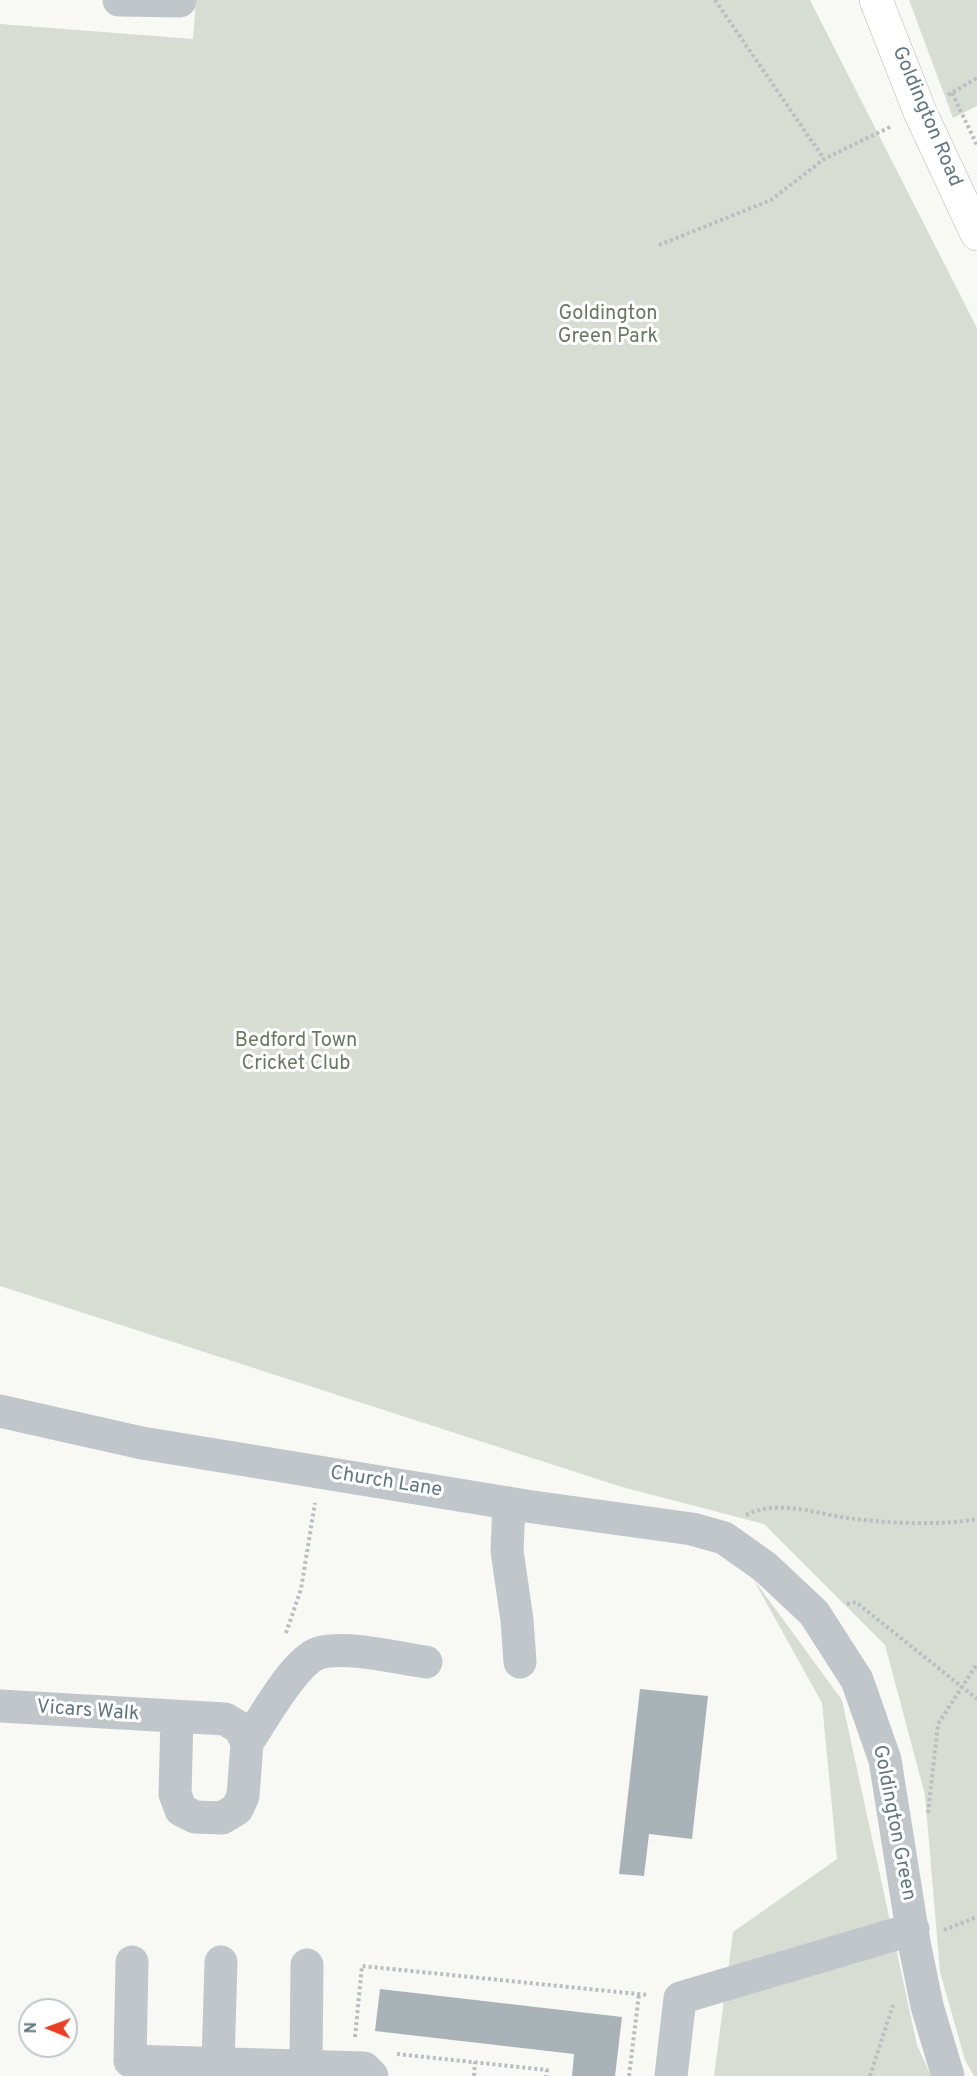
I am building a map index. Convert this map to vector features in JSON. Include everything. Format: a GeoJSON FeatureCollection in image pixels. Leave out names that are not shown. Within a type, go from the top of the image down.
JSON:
{"type":"FeatureCollection","features":[{"type":"Feature","properties":{"kind":"main road","name":"Goldington Road"},"geometry":{"type":"LineString","coordinates":[[876,0],[920,112],[977,234]]}},
{"type":"Feature","properties":{"kind":"street"},"geometry":{"type":"LineString","coordinates":[[119,0],[180,1]]}},
{"type":"Feature","properties":{"kind":"street","name":"Church Lane"},"geometry":{"type":"LineString","coordinates":[[0,1411],[142,1443],[509,1503],[693,1529],[724,1538],[765,1567]]}},
{"type":"Feature","properties":{"kind":"street"},"geometry":{"type":"LineString","coordinates":[[509,1503],[507,1551],[517,1620],[520,1662]]}},
{"type":"Feature","properties":{"kind":"street","name":"Goldington Green"},"geometry":{"type":"LineString","coordinates":[[765,1567],[814,1613],[857,1680],[885,1760],[927,2006],[948,2076]]}},
{"type":"Feature","properties":{"kind":"street"},"geometry":{"type":"LineString","coordinates":[[177,1718],[175,1794],[181,1810],[195,1817],[222,1818],[237,1809],[243,1796],[247,1743],[298,1668],[318,1653],[346,1652],[426,1662]]}},
{"type":"Feature","properties":{"kind":"street","name":"Vicars Walk"},"geometry":{"type":"LineString","coordinates":[[0,1706],[225,1719],[240,1728],[247,1743]]}},
{"type":"Feature","properties":{"kind":"street"},"geometry":{"type":"LineString","coordinates":[[671,2076],[680,1998],[913,1929]]}},
{"type":"Feature","properties":{"kind":"street"},"geometry":{"type":"LineString","coordinates":[[132,1962],[130,2061],[363,2070]]}},
{"type":"Feature","properties":{"kind":"street"},"geometry":{"type":"LineString","coordinates":[[218,2064],[221,1962]]}},
{"type":"Feature","properties":{"kind":"street"},"geometry":{"type":"LineString","coordinates":[[306,2066],[307,1965]]}},
{"type":"Feature","properties":{"kind":"path"},"geometry":{"type":"LineString","coordinates":[[715,0],[824,159]]}},
{"type":"Feature","properties":{"kind":"path"},"geometry":{"type":"LineString","coordinates":[[940,100],[977,78]]}},
{"type":"Feature","properties":{"kind":"path"},"geometry":{"type":"LineString","coordinates":[[952,93],[977,145]]}},
{"type":"Feature","properties":{"kind":"path"},"geometry":{"type":"LineString","coordinates":[[659,245],[771,200],[824,159],[896,124]]}},
{"type":"Feature","properties":{"kind":"path"},"geometry":{"type":"LineString","coordinates":[[284,1640],[301,1589],[319,1473]]}},
{"type":"Feature","properties":{"kind":"path"},"geometry":{"type":"LineString","coordinates":[[724,1538],[740,1518],[760,1508],[788,1508],[860,1519],[928,1522],[977,1519]]}},
{"type":"Feature","properties":{"kind":"path"},"geometry":{"type":"LineString","coordinates":[[814,1613],[856,1602],[977,1699]]}},
{"type":"Feature","properties":{"kind":"path"},"geometry":{"type":"LineString","coordinates":[[363,2070],[362,1966],[680,1998]]}},
{"type":"Feature","properties":{"kind":"path"},"geometry":{"type":"LineString","coordinates":[[629,2076],[639,1994]]}},
{"type":"Feature","properties":{"kind":"path"},"geometry":{"type":"LineString","coordinates":[[363,2070],[388,2053],[547,2070],[546,2076]]}},
{"type":"Feature","properties":{"kind":"path"},"geometry":{"type":"LineString","coordinates":[[474,2076],[475,2062]]}},
{"type":"Feature","properties":{"kind":"green space","name":"Goldington Green Park"},"geometry":{"type":"Polygon","coordinates":[[[196,0],[810,0],[977,328],[977,2076],[974,2076],[965,2060],[940,1972],[925,1795],[885,1645],[764,1524],[622,1487],[0,1286],[0,24],[193,39],[196,0]]]}},
{"type":"Feature","properties":{"kind":"green space"},"geometry":{"type":"Polygon","coordinates":[[[909,0],[977,0],[977,106],[953,118],[909,0]]]}},
{"type":"Feature","properties":{"kind":"green space"},"geometry":{"type":"Polygon","coordinates":[[[752,1577],[842,1700],[917,2045],[931,2076],[714,2076],[733,1932],[837,1859],[822,1703],[752,1577]]]}},
{"type":"Feature","properties":{"kind":"building"},"geometry":{"type":"Polygon","coordinates":[[[640,1689],[708,1696],[692,1839],[649,1834],[644,1876],[619,1874],[640,1689]]]}},
{"type":"Feature","properties":{"kind":"building"},"geometry":{"type":"Polygon","coordinates":[[[380,1989],[622,2017],[615,2076],[572,2076],[574,2054],[375,2031],[380,1989]]]}},
{"type":"Feature","properties":{"kind":"park label","name":"Bedford Town Cricket Club"},"geometry":{"type":"Point","coordinates":[296,1054]}}]}
